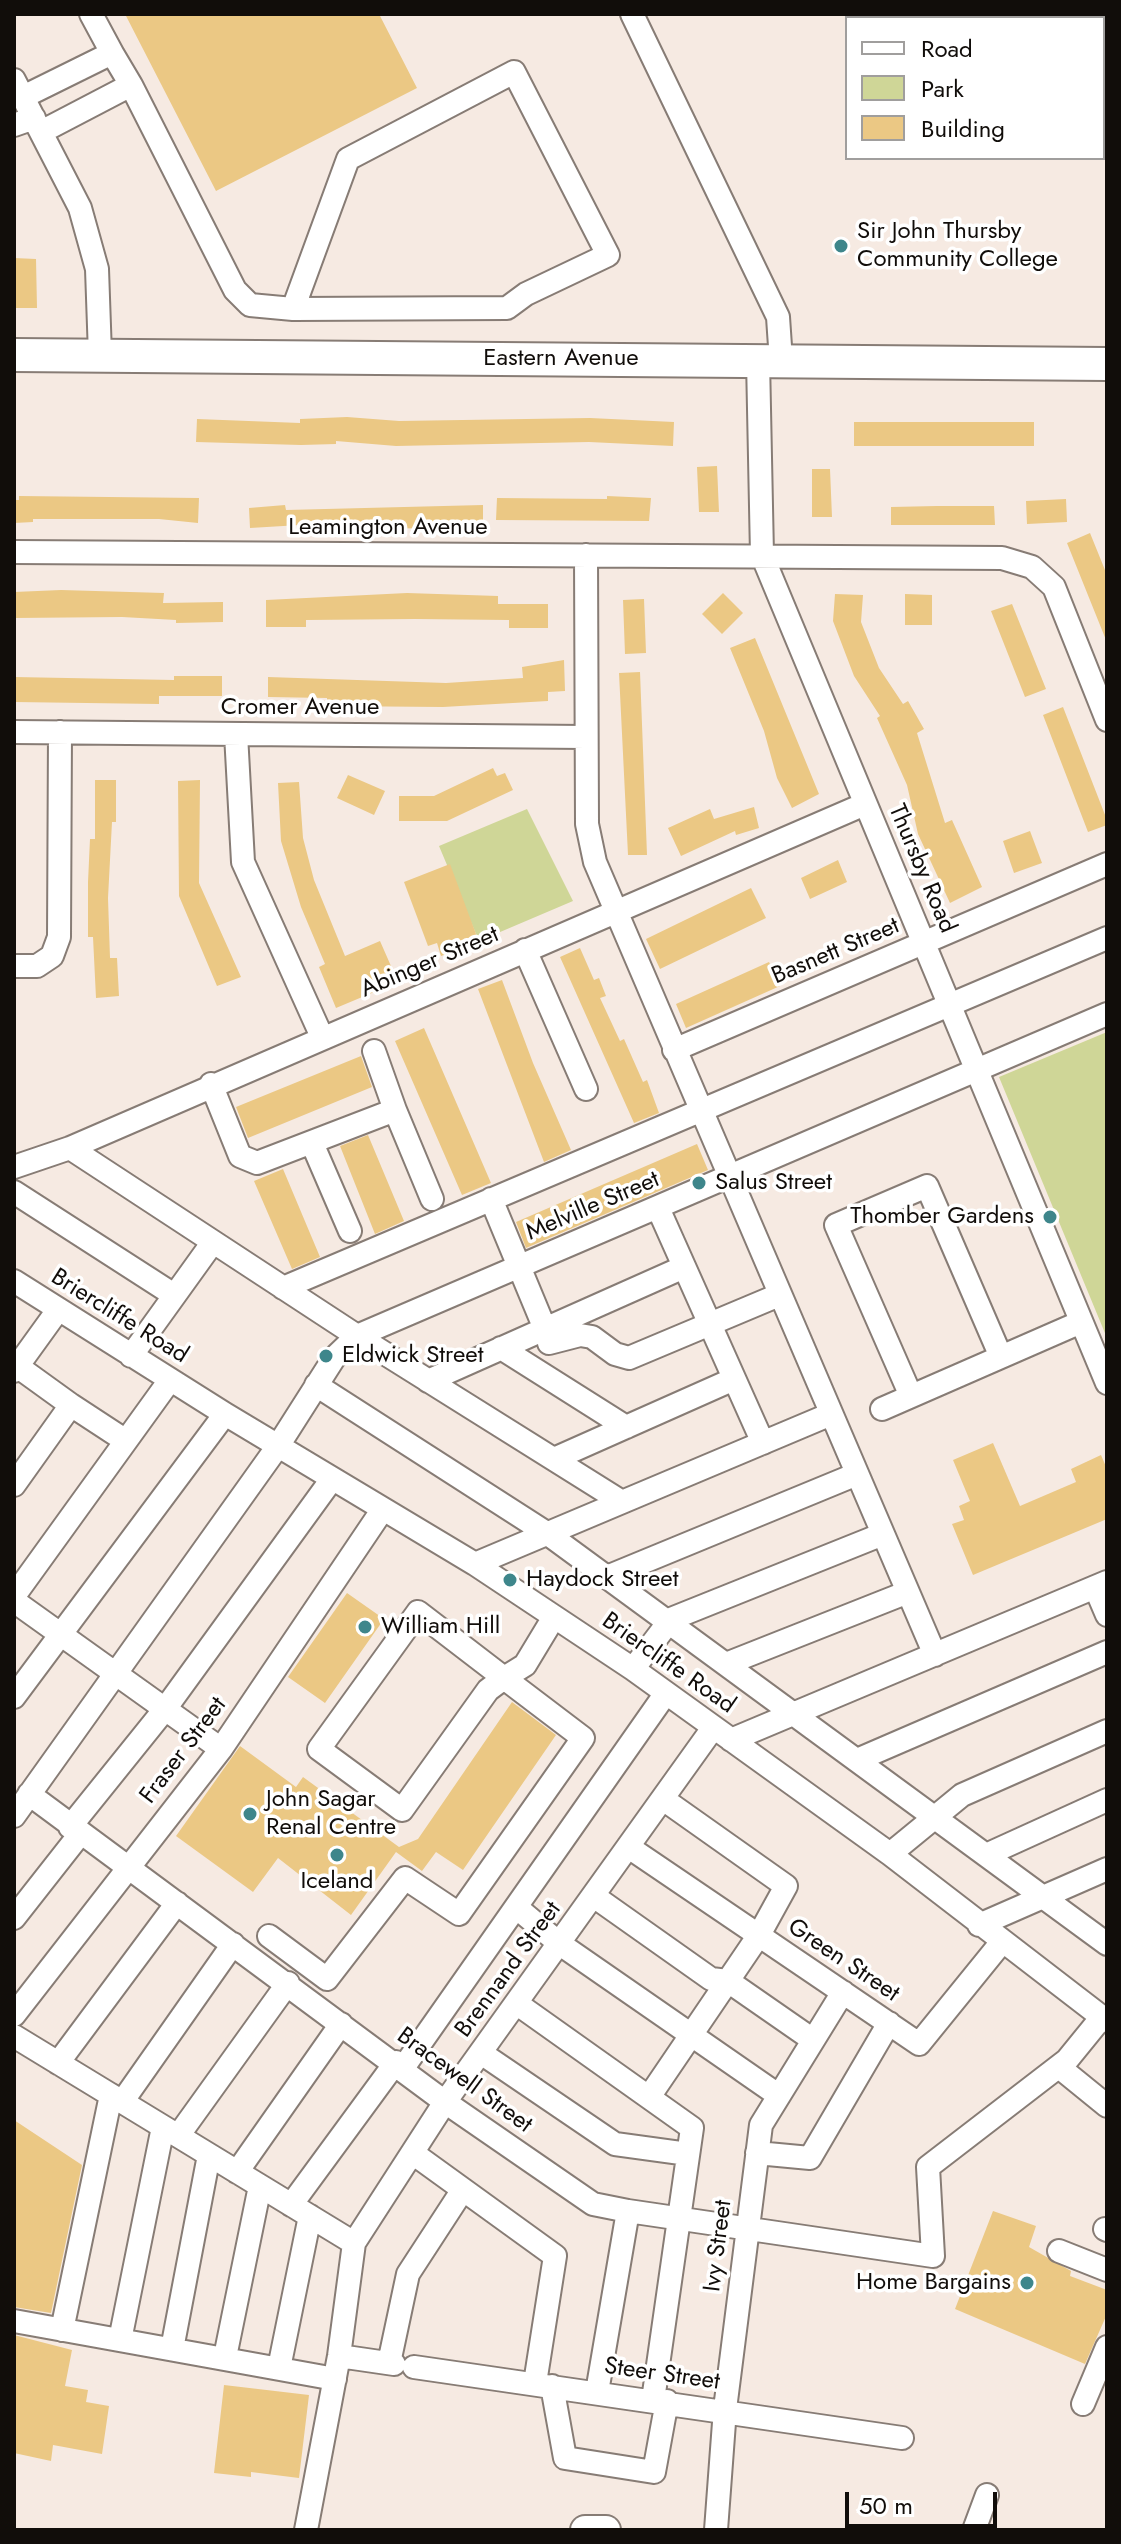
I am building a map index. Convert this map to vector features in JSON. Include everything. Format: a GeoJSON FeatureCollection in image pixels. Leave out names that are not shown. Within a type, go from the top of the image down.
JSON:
{"type":"FeatureCollection","features":[{"type":"Feature","properties":{"kind":"highway","name":"Eastern Avenue"},"geometry":{"type":"LineString","coordinates":[[14,355],[1107,364]]}},
{"type":"Feature","properties":{"kind":"main road"},"geometry":{"type":"LineString","coordinates":[[585,2530],[606,2530]]}},
{"type":"Feature","properties":{"kind":"street"},"geometry":{"type":"LineString","coordinates":[[91,14],[131,85],[235,290],[250,305],[293,309],[507,308],[526,294],[608,255],[514,72],[348,159],[293,309]]}},
{"type":"Feature","properties":{"kind":"street","name":"Thursby Road"},"geometry":{"type":"LineString","coordinates":[[632,14],[778,317],[770,361],[762,555],[784,601],[975,1071],[1107,1383]]}},
{"type":"Feature","properties":{"kind":"street"},"geometry":{"type":"LineString","coordinates":[[100,355],[97,269],[80,208],[30,125],[18,88],[112,53]]}},
{"type":"Feature","properties":{"kind":"street"},"geometry":{"type":"LineString","coordinates":[[30,125],[131,85]]}},
{"type":"Feature","properties":{"kind":"street","name":"Leamington Avenue"},"geometry":{"type":"LineString","coordinates":[[14,552],[1002,558],[1032,567],[1054,587],[1107,720]]}},
{"type":"Feature","properties":{"kind":"street"},"geometry":{"type":"LineString","coordinates":[[586,555],[587,824],[595,862],[935,1655]]}},
{"type":"Feature","properties":{"kind":"street","name":"Cromer Avenue"},"geometry":{"type":"LineString","coordinates":[[14,732],[586,737]]}},
{"type":"Feature","properties":{"kind":"street"},"geometry":{"type":"LineString","coordinates":[[14,966],[37,966],[52,956],[59,937],[60,732]]}},
{"type":"Feature","properties":{"kind":"street"},"geometry":{"type":"LineString","coordinates":[[236,734],[243,862],[322,1037]]}},
{"type":"Feature","properties":{"kind":"street","name":"Abinger Street"},"geometry":{"type":"LineString","coordinates":[[14,1167],[70,1148],[211,1084],[865,804]]}},
{"type":"Feature","properties":{"kind":"street","name":"Basnett Street"},"geometry":{"type":"LineString","coordinates":[[674,1050],[1107,864]]}},
{"type":"Feature","properties":{"kind":"street"},"geometry":{"type":"LineString","coordinates":[[283,1288],[1107,938]]}},
{"type":"Feature","properties":{"kind":"street"},"geometry":{"type":"LineString","coordinates":[[525,950],[586,1089]]}},
{"type":"Feature","properties":{"kind":"street","name":"Melville Street"},"geometry":{"type":"LineString","coordinates":[[14,1816],[278,1446],[334,1358],[357,1336],[1107,1014]]}},
{"type":"Feature","properties":{"kind":"street"},"geometry":{"type":"LineString","coordinates":[[374,1051],[432,1199]]}},
{"type":"Feature","properties":{"kind":"street"},"geometry":{"type":"LineString","coordinates":[[211,1084],[240,1156],[257,1163],[395,1110]]}},
{"type":"Feature","properties":{"kind":"street"},"geometry":{"type":"LineString","coordinates":[[312,1143],[350,1231]]}},
{"type":"Feature","properties":{"kind":"street"},"geometry":{"type":"LineString","coordinates":[[70,1148],[357,1336],[622,1502]]}},
{"type":"Feature","properties":{"kind":"street"},"geometry":{"type":"LineString","coordinates":[[911,1396],[836,1225],[927,1186],[1001,1357]]}},
{"type":"Feature","properties":{"kind":"street"},"geometry":{"type":"LineString","coordinates":[[14,1192],[174,1295]]}},
{"type":"Feature","properties":{"kind":"street"},"geometry":{"type":"LineString","coordinates":[[491,1199],[547,1336]]}},
{"type":"Feature","properties":{"kind":"street"},"geometry":{"type":"LineString","coordinates":[[658,1208],[763,1443]]}},
{"type":"Feature","properties":{"kind":"street"},"geometry":{"type":"LineString","coordinates":[[131,1356],[213,1242]]}},
{"type":"Feature","properties":{"kind":"street"},"geometry":{"type":"LineString","coordinates":[[428,1381],[501,1348],[547,1336],[684,1267]]}},
{"type":"Feature","properties":{"kind":"street","name":"Briercliffe Road"},"geometry":{"type":"LineString","coordinates":[[14,1281],[225,1414],[475,1564],[633,1669],[890,1854],[1001,1943],[1104,2019]]}},
{"type":"Feature","properties":{"kind":"street"},"geometry":{"type":"LineString","coordinates":[[547,1336],[592,1337],[615,1354],[629,1358],[779,1295]]}},
{"type":"Feature","properties":{"kind":"street"},"geometry":{"type":"LineString","coordinates":[[58,1310],[16,1369],[126,1441]]}},
{"type":"Feature","properties":{"kind":"street"},"geometry":{"type":"LineString","coordinates":[[882,1409],[1081,1322]]}},
{"type":"Feature","properties":{"kind":"street"},"geometry":{"type":"LineString","coordinates":[[501,1348],[626,1427]]}},
{"type":"Feature","properties":{"kind":"street"},"geometry":{"type":"LineString","coordinates":[[554,1459],[734,1379]]}},
{"type":"Feature","properties":{"kind":"street"},"geometry":{"type":"LineString","coordinates":[[170,1380],[14,1599],[221,1749]]}},
{"type":"Feature","properties":{"kind":"street"},"geometry":{"type":"LineString","coordinates":[[316,1385],[548,1534],[1107,1943]]}},
{"type":"Feature","properties":{"kind":"street"},"geometry":{"type":"LineString","coordinates":[[14,1485],[71,1405]]}},
{"type":"Feature","properties":{"kind":"street"},"geometry":{"type":"LineString","coordinates":[[14,1697],[225,1414]]}},
{"type":"Feature","properties":{"kind":"street"},"geometry":{"type":"LineString","coordinates":[[475,1564],[831,1414]]}},
{"type":"Feature","properties":{"kind":"street"},"geometry":{"type":"LineString","coordinates":[[607,1577],[857,1474]]}},
{"type":"Feature","properties":{"kind":"street"},"geometry":{"type":"LineString","coordinates":[[14,1918],[332,1479]]}},
{"type":"Feature","properties":{"kind":"street","name":"Fraser Street"},"geometry":{"type":"LineString","coordinates":[[14,2015],[221,1749],[383,1509]]}},
{"type":"Feature","properties":{"kind":"street"},"geometry":{"type":"LineString","coordinates":[[633,1669],[668,1623],[883,1534]]}},
{"type":"Feature","properties":{"kind":"street"},"geometry":{"type":"LineString","coordinates":[[722,1734],[795,1713],[1101,1584],[1107,1615]]}},
{"type":"Feature","properties":{"kind":"street"},"geometry":{"type":"LineString","coordinates":[[726,1664],[908,1592]]}},
{"type":"Feature","properties":{"kind":"street"},"geometry":{"type":"LineString","coordinates":[[269,1936],[327,1979],[405,1878],[459,1914],[583,1738],[504,1678],[418,1612],[319,1749],[402,1810],[488,1690],[504,1678],[525,1665],[554,1617]]}},
{"type":"Feature","properties":{"kind":"street"},"geometry":{"type":"LineString","coordinates":[[857,1760],[1107,1652]]}},
{"type":"Feature","properties":{"kind":"street"},"geometry":{"type":"LineString","coordinates":[[279,2368],[300,2211],[400,2065],[516,1907],[666,1693]]}},
{"type":"Feature","properties":{"kind":"street"},"geometry":{"type":"LineString","coordinates":[[890,1854],[962,1795],[1107,1731]]}},
{"type":"Feature","properties":{"kind":"street","name":"Brennand Street"},"geometry":{"type":"LineString","coordinates":[[306,2530],[339,2356],[354,2243],[445,2102],[663,1799],[722,1734]]}},
{"type":"Feature","properties":{"kind":"street","name":"Bracewell Street"},"geometry":{"type":"LineString","coordinates":[[29,1794],[400,2065],[445,2102],[593,2204],[933,2256],[928,2167],[1059,2067]]}},
{"type":"Feature","properties":{"kind":"street"},"geometry":{"type":"LineString","coordinates":[[646,2096],[759,1935],[786,1886],[663,1799]]}},
{"type":"Feature","properties":{"kind":"street"},"geometry":{"type":"LineString","coordinates":[[986,1855],[1107,1800]]}},
{"type":"Feature","properties":{"kind":"street","name":"Green Street"},"geometry":{"type":"LineString","coordinates":[[630,1848],[919,2044],[1001,1943]]}},
{"type":"Feature","properties":{"kind":"street"},"geometry":{"type":"LineString","coordinates":[[979,1925],[1107,1869]]}},
{"type":"Feature","properties":{"kind":"street"},"geometry":{"type":"LineString","coordinates":[[595,1897],[711,1979],[728,1981],[813,2040]]}},
{"type":"Feature","properties":{"kind":"street"},"geometry":{"type":"LineString","coordinates":[[58,2063],[177,1903]]}},
{"type":"Feature","properties":{"kind":"street"},"geometry":{"type":"LineString","coordinates":[[516,1907],[560,1944],[778,2095]]}},
{"type":"Feature","properties":{"kind":"street"},"geometry":{"type":"LineString","coordinates":[[62,2330],[116,2099],[233,1944]]}},
{"type":"Feature","properties":{"kind":"street"},"geometry":{"type":"LineString","coordinates":[[120,2340],[170,2131],[288,1983]]}},
{"type":"Feature","properties":{"kind":"street","name":"Ivy Street"},"geometry":{"type":"LineString","coordinates":[[716,2530],[725,2409],[761,2125],[843,1992]]}},
{"type":"Feature","properties":{"kind":"street"},"geometry":{"type":"LineString","coordinates":[[414,2154],[555,2256],[544,2384],[565,2458],[654,2472],[692,2128],[516,2003]]}},
{"type":"Feature","properties":{"kind":"street"},"geometry":{"type":"LineString","coordinates":[[1104,2019],[1059,2067],[1107,2106]]}},
{"type":"Feature","properties":{"kind":"street"},"geometry":{"type":"LineString","coordinates":[[757,2153],[810,2158],[889,2023]]}},
{"type":"Feature","properties":{"kind":"street"},"geometry":{"type":"LineString","coordinates":[[237,2172],[341,2024]]}},
{"type":"Feature","properties":{"kind":"street"},"geometry":{"type":"LineString","coordinates":[[14,2036],[354,2243]]}},
{"type":"Feature","properties":{"kind":"street"},"geometry":{"type":"LineString","coordinates":[[481,2053],[615,2144],[688,2154]]}},
{"type":"Feature","properties":{"kind":"street"},"geometry":{"type":"LineString","coordinates":[[172,2349],[209,2155]]}},
{"type":"Feature","properties":{"kind":"street"},"geometry":{"type":"LineString","coordinates":[[225,2357],[260,2186]]}},
{"type":"Feature","properties":{"kind":"street"},"geometry":{"type":"LineString","coordinates":[[399,2365],[408,2274],[462,2191]]}},
{"type":"Feature","properties":{"kind":"street"},"geometry":{"type":"LineString","coordinates":[[597,2392],[628,2211]]}},
{"type":"Feature","properties":{"kind":"street"},"geometry":{"type":"LineString","coordinates":[[1059,2251],[1107,2270]]}},
{"type":"Feature","properties":{"kind":"street"},"geometry":{"type":"LineString","coordinates":[[14,2321],[335,2379]]}},
{"type":"Feature","properties":{"kind":"street"},"geometry":{"type":"LineString","coordinates":[[1083,2404],[1107,2347]]}},
{"type":"Feature","properties":{"kind":"street","name":"Steer Street"},"geometry":{"type":"LineString","coordinates":[[339,2356],[725,2409],[902,2438]]}},
{"type":"Feature","properties":{"kind":"street"},"geometry":{"type":"LineString","coordinates":[[974,2530],[987,2495]]}},
{"type":"Feature","properties":{"kind":"green space"},"geometry":{"type":"Polygon","coordinates":[[[527,809],[573,901],[479,941],[439,846],[527,809]]]}},
{"type":"Feature","properties":{"kind":"green space"},"geometry":{"type":"Polygon","coordinates":[[[1107,1032],[1107,1338],[999,1077],[1107,1032]]]}},
{"type":"Feature","properties":{"kind":"building"},"geometry":{"type":"Polygon","coordinates":[[[125,14],[379,14],[417,88],[216,191],[125,14]]]}},
{"type":"Feature","properties":{"kind":"building"},"geometry":{"type":"Polygon","coordinates":[[[14,258],[36,259],[37,308],[14,308],[14,258]]]}},
{"type":"Feature","properties":{"kind":"building"},"geometry":{"type":"Polygon","coordinates":[[[347,417],[399,421],[590,418],[674,422],[673,446],[589,442],[396,446],[336,441],[336,444],[301,445],[196,442],[197,419],[300,423],[300,419],[347,417]]]}},
{"type":"Feature","properties":{"kind":"building"},"geometry":{"type":"Polygon","coordinates":[[[854,422],[1034,422],[1034,446],[854,446],[854,422]]]}},
{"type":"Feature","properties":{"kind":"building"},"geometry":{"type":"Polygon","coordinates":[[[717,466],[719,512],[699,512],[697,467],[717,466]]]}},
{"type":"Feature","properties":{"kind":"building"},"geometry":{"type":"Polygon","coordinates":[[[812,469],[830,469],[832,517],[812,517],[812,469]]]}},
{"type":"Feature","properties":{"kind":"building"},"geometry":{"type":"Polygon","coordinates":[[[19,496],[199,498],[198,523],[159,519],[33,519],[33,522],[14,523],[14,500],[19,500],[19,496]]]}},
{"type":"Feature","properties":{"kind":"building"},"geometry":{"type":"Polygon","coordinates":[[[607,496],[651,498],[649,521],[496,520],[497,498],[607,499],[607,496]]]}},
{"type":"Feature","properties":{"kind":"building"},"geometry":{"type":"Polygon","coordinates":[[[1066,499],[1067,522],[1027,524],[1026,501],[1066,499]]]}},
{"type":"Feature","properties":{"kind":"building"},"geometry":{"type":"Polygon","coordinates":[[[285,505],[286,510],[483,505],[483,530],[348,527],[300,530],[300,525],[250,528],[249,508],[285,505]]]}},
{"type":"Feature","properties":{"kind":"building"},"geometry":{"type":"Polygon","coordinates":[[[994,506],[995,525],[891,525],[891,507],[994,506]]]}},
{"type":"Feature","properties":{"kind":"building"},"geometry":{"type":"Polygon","coordinates":[[[1090,533],[1107,575],[1106,640],[1067,543],[1090,533]]]}},
{"type":"Feature","properties":{"kind":"building"},"geometry":{"type":"Polygon","coordinates":[[[14,592],[164,593],[163,603],[223,602],[223,622],[176,623],[176,620],[122,617],[14,618],[14,592]]]}},
{"type":"Feature","properties":{"kind":"building"},"geometry":{"type":"Polygon","coordinates":[[[407,593],[498,596],[498,604],[548,604],[548,628],[509,628],[509,620],[415,619],[306,620],[306,627],[266,627],[266,600],[407,593]]]}},
{"type":"Feature","properties":{"kind":"building"},"geometry":{"type":"Polygon","coordinates":[[[723,593],[743,613],[722,634],[702,614],[723,593]]]}},
{"type":"Feature","properties":{"kind":"building"},"geometry":{"type":"Polygon","coordinates":[[[835,594],[863,595],[861,622],[879,668],[903,704],[908,701],[924,729],[917,733],[945,823],[952,820],[982,887],[950,903],[918,834],[907,785],[877,718],[880,716],[854,676],[833,621],[835,594]]]}},
{"type":"Feature","properties":{"kind":"building"},"geometry":{"type":"Polygon","coordinates":[[[905,594],[932,595],[932,625],[905,625],[905,594]]]}},
{"type":"Feature","properties":{"kind":"building"},"geometry":{"type":"Polygon","coordinates":[[[644,599],[646,653],[625,654],[623,600],[644,599]]]}},
{"type":"Feature","properties":{"kind":"building"},"geometry":{"type":"Polygon","coordinates":[[[1012,604],[1046,689],[1025,697],[991,611],[1012,604]]]}},
{"type":"Feature","properties":{"kind":"building"},"geometry":{"type":"Polygon","coordinates":[[[755,638],[819,794],[792,808],[777,778],[764,731],[730,648],[755,638]]]}},
{"type":"Feature","properties":{"kind":"building"},"geometry":{"type":"Polygon","coordinates":[[[564,660],[565,691],[548,692],[548,701],[443,707],[327,706],[327,698],[268,697],[268,677],[446,683],[523,678],[522,667],[564,660]]]}},
{"type":"Feature","properties":{"kind":"building"},"geometry":{"type":"Polygon","coordinates":[[[640,672],[647,855],[628,855],[619,673],[640,672]]]}},
{"type":"Feature","properties":{"kind":"building"},"geometry":{"type":"Polygon","coordinates":[[[174,676],[222,676],[222,696],[159,696],[159,704],[14,702],[14,677],[174,680],[174,676]]]}},
{"type":"Feature","properties":{"kind":"building"},"geometry":{"type":"Polygon","coordinates":[[[1063,707],[1107,820],[1107,825],[1088,832],[1043,715],[1063,707]]]}},
{"type":"Feature","properties":{"kind":"building"},"geometry":{"type":"Polygon","coordinates":[[[493,768],[497,776],[505,773],[513,790],[447,821],[399,821],[399,796],[434,796],[493,768]]]}},
{"type":"Feature","properties":{"kind":"building"},"geometry":{"type":"Polygon","coordinates":[[[348,775],[385,791],[374,815],[337,798],[348,775]]]}},
{"type":"Feature","properties":{"kind":"building"},"geometry":{"type":"Polygon","coordinates":[[[95,780],[116,780],[116,822],[112,822],[108,898],[110,958],[117,958],[119,996],[96,998],[93,937],[88,937],[90,839],[95,839],[95,780]]]}},
{"type":"Feature","properties":{"kind":"building"},"geometry":{"type":"Polygon","coordinates":[[[200,780],[199,883],[241,977],[217,986],[179,896],[178,781],[200,780]]]}},
{"type":"Feature","properties":{"kind":"building"},"geometry":{"type":"Polygon","coordinates":[[[299,782],[303,838],[314,880],[345,956],[380,941],[398,982],[336,1008],[319,967],[325,964],[301,907],[281,841],[278,783],[299,782]]]}},
{"type":"Feature","properties":{"kind":"building"},"geometry":{"type":"Polygon","coordinates":[[[754,807],[759,828],[736,835],[735,831],[681,856],[668,828],[710,809],[714,819],[754,807]]]}},
{"type":"Feature","properties":{"kind":"building"},"geometry":{"type":"Polygon","coordinates":[[[1030,831],[1042,863],[1014,873],[1003,841],[1030,831]]]}},
{"type":"Feature","properties":{"kind":"building"},"geometry":{"type":"Polygon","coordinates":[[[838,860],[847,882],[810,899],[801,878],[838,860]]]}},
{"type":"Feature","properties":{"kind":"building"},"geometry":{"type":"Polygon","coordinates":[[[450,864],[479,942],[441,956],[437,943],[428,946],[404,882],[450,864]]]}},
{"type":"Feature","properties":{"kind":"building"},"geometry":{"type":"Polygon","coordinates":[[[751,888],[766,918],[660,969],[646,939],[751,888]]]}},
{"type":"Feature","properties":{"kind":"building"},"geometry":{"type":"Polygon","coordinates":[[[580,948],[594,980],[599,978],[606,996],[600,998],[620,1041],[624,1039],[643,1082],[647,1080],[659,1113],[634,1123],[560,957],[580,948]]]}},
{"type":"Feature","properties":{"kind":"building"},"geometry":{"type":"Polygon","coordinates":[[[769,962],[780,986],[686,1028],[676,1004],[769,962]]]}},
{"type":"Feature","properties":{"kind":"building"},"geometry":{"type":"Polygon","coordinates":[[[502,980],[533,1063],[571,1150],[544,1162],[478,989],[502,980]]]}},
{"type":"Feature","properties":{"kind":"building"},"geometry":{"type":"Polygon","coordinates":[[[424,1028],[491,1183],[462,1195],[395,1041],[424,1028]]]}},
{"type":"Feature","properties":{"kind":"building"},"geometry":{"type":"Polygon","coordinates":[[[361,1056],[372,1087],[248,1138],[236,1107],[361,1056]]]}},
{"type":"Feature","properties":{"kind":"building"},"geometry":{"type":"Polygon","coordinates":[[[368,1135],[404,1221],[375,1234],[340,1146],[368,1135]]]}},
{"type":"Feature","properties":{"kind":"building"},"geometry":{"type":"Polygon","coordinates":[[[697,1144],[708,1170],[526,1248],[516,1222],[697,1144]]]}},
{"type":"Feature","properties":{"kind":"building"},"geometry":{"type":"Polygon","coordinates":[[[283,1169],[320,1257],[292,1269],[254,1181],[283,1169]]]}},
{"type":"Feature","properties":{"kind":"building"},"geometry":{"type":"Polygon","coordinates":[[[993,1443],[1020,1506],[1076,1482],[1071,1469],[1101,1455],[1107,1469],[1107,1519],[973,1575],[952,1524],[964,1520],[959,1506],[970,1501],[953,1460],[993,1443]]]}},
{"type":"Feature","properties":{"kind":"building"},"geometry":{"type":"Polygon","coordinates":[[[347,1593],[384,1619],[325,1703],[288,1677],[347,1593]]]}},
{"type":"Feature","properties":{"kind":"building"},"geometry":{"type":"Polygon","coordinates":[[[512,1702],[556,1735],[463,1870],[436,1852],[422,1871],[396,1852],[351,1915],[278,1858],[253,1892],[176,1836],[240,1746],[296,1787],[303,1777],[399,1847],[418,1839],[512,1702]]]}},
{"type":"Feature","properties":{"kind":"building"},"geometry":{"type":"Polygon","coordinates":[[[14,2120],[82,2165],[51,2313],[14,2307],[14,2120]]]}},
{"type":"Feature","properties":{"kind":"building","name":"Home Bargains"},"geometry":{"type":"Polygon","coordinates":[[[993,2211],[1036,2226],[1029,2247],[1071,2271],[1070,2276],[1107,2290],[1107,2314],[1085,2364],[955,2309],[993,2211]]]}},
{"type":"Feature","properties":{"kind":"building"},"geometry":{"type":"Polygon","coordinates":[[[14,2335],[72,2350],[65,2386],[88,2390],[86,2402],[109,2406],[102,2454],[53,2445],[51,2461],[14,2453],[14,2335]]]}},
{"type":"Feature","properties":{"kind":"building"},"geometry":{"type":"Polygon","coordinates":[[[224,2385],[309,2395],[299,2478],[251,2472],[251,2477],[214,2473],[224,2385]]]}},
{"type":"Feature","properties":{"kind":"place","name":"Sir John Thursby Community College"},"geometry":{"type":"Point","coordinates":[841,246]}},
{"type":"Feature","properties":{"kind":"place","name":"Salus Street"},"geometry":{"type":"Point","coordinates":[699,1183]}},
{"type":"Feature","properties":{"kind":"place","name":"Thomber Gardens"},"geometry":{"type":"Point","coordinates":[1050,1217]}},
{"type":"Feature","properties":{"kind":"place","name":"Eldwick Street"},"geometry":{"type":"Point","coordinates":[326,1356]}},
{"type":"Feature","properties":{"kind":"place","name":"Haydock Street"},"geometry":{"type":"Point","coordinates":[510,1580]}},
{"type":"Feature","properties":{"kind":"place","name":"William Hill"},"geometry":{"type":"Point","coordinates":[365,1627]}},
{"type":"Feature","properties":{"kind":"place","name":"John Sagar Renal Centre"},"geometry":{"type":"Point","coordinates":[250,1814]}},
{"type":"Feature","properties":{"kind":"place","name":"Iceland"},"geometry":{"type":"Point","coordinates":[337,1855]}},
{"type":"Feature","properties":{"kind":"place","name":"Home Bargains"},"geometry":{"type":"Point","coordinates":[1027,2283]}}]}
